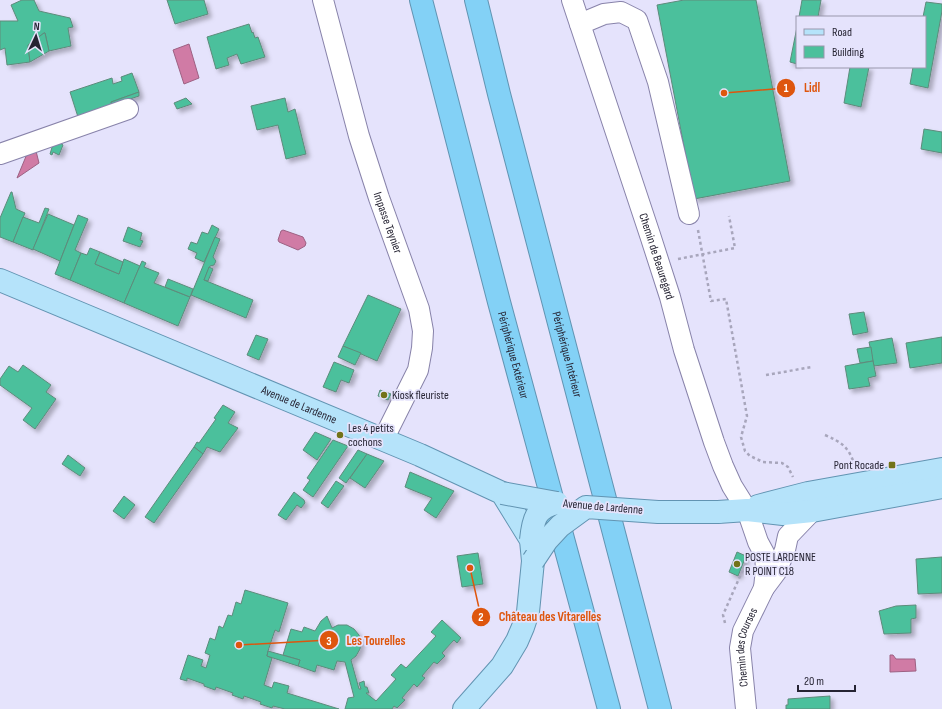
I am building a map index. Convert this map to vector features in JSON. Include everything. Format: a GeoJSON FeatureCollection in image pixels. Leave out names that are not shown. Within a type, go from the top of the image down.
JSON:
{"type":"FeatureCollection","features":[{"type":"Feature","properties":{"kind":"highway","name":"Périphérique Extérieur"},"geometry":{"type":"LineString","coordinates":[[421,0],[498,302],[609,709]]}},
{"type":"Feature","properties":{"kind":"highway","name":"Périphérique Intérieur"},"geometry":{"type":"LineString","coordinates":[[476,0],[499,94],[660,709]]}},
{"type":"Feature","properties":{"kind":"main road","name":"Avenue de Lardenne"},"geometry":{"type":"LineString","coordinates":[[0,280],[383,440],[502,493],[557,504],[586,507],[658,512],[718,512],[755,507],[806,494],[942,469]]}},
{"type":"Feature","properties":{"kind":"main road","name":"Avenue de Lardenne"},"geometry":{"type":"LineString","coordinates":[[755,507],[783,514],[806,494],[942,487]]}},
{"type":"Feature","properties":{"kind":"main road"},"geometry":{"type":"LineString","coordinates":[[502,493],[532,551]]}},
{"type":"Feature","properties":{"kind":"main road"},"geometry":{"type":"LineString","coordinates":[[464,709],[502,666],[517,641],[523,627],[531,588],[532,525],[537,515],[546,506],[557,504]]}},
{"type":"Feature","properties":{"kind":"main road"},"geometry":{"type":"LineString","coordinates":[[532,551],[547,540],[560,526],[586,507]]}},
{"type":"Feature","properties":{"kind":"street","name":"Impasse Teynier"},"geometry":{"type":"LineString","coordinates":[[323,0],[359,136],[379,198],[419,309],[423,331],[418,370],[383,440]]}},
{"type":"Feature","properties":{"kind":"street","name":"Chemin de Beauregard"},"geometry":{"type":"LineString","coordinates":[[572,0],[670,297],[684,350],[723,466],[732,486],[755,507]]}},
{"type":"Feature","properties":{"kind":"street"},"geometry":{"type":"LineString","coordinates":[[580,24],[604,14],[621,12],[637,20],[658,82],[693,220]]}},
{"type":"Feature","properties":{"kind":"street"},"geometry":{"type":"LineString","coordinates":[[0,154],[128,109]]}},
{"type":"Feature","properties":{"kind":"street","name":"Chemin des Courses"},"geometry":{"type":"LineString","coordinates":[[746,709],[740,648],[743,631],[764,588],[776,572],[785,550],[788,536],[806,494]]}},
{"type":"Feature","properties":{"kind":"street","name":"Chemin des Courses"},"geometry":{"type":"LineString","coordinates":[[755,507],[758,542],[765,555],[766,569],[764,588]]}},
{"type":"Feature","properties":{"kind":"street"},"geometry":{"type":"LineString","coordinates":[[783,514],[789,523],[788,536]]}},
{"type":"Feature","properties":{"kind":"path"},"geometry":{"type":"LineString","coordinates":[[658,262],[735,248],[729,216]]}},
{"type":"Feature","properties":{"kind":"path"},"geometry":{"type":"LineString","coordinates":[[693,220],[702,254],[711,301],[726,299],[747,416],[741,437],[745,450],[750,456],[763,462],[782,463],[788,467],[793,477],[806,494]]}},
{"type":"Feature","properties":{"kind":"path"},"geometry":{"type":"LineString","coordinates":[[766,375],[812,366]]}},
{"type":"Feature","properties":{"kind":"path"},"geometry":{"type":"LineString","coordinates":[[825,435],[839,441],[851,453],[860,484]]}},
{"type":"Feature","properties":{"kind":"shaded area"},"geometry":{"type":"Polygon","coordinates":[[[189,44],[199,78],[184,84],[173,50],[189,44]]]}},
{"type":"Feature","properties":{"kind":"shaded area"},"geometry":{"type":"Polygon","coordinates":[[[36,151],[39,163],[17,178],[27,154],[36,151]]]}},
{"type":"Feature","properties":{"kind":"shaded area"},"geometry":{"type":"Polygon","coordinates":[[[283,230],[303,237],[306,243],[305,246],[298,250],[279,242],[278,240],[281,231],[283,230]]]}},
{"type":"Feature","properties":{"kind":"shaded area"},"geometry":{"type":"Polygon","coordinates":[[[890,655],[893,655],[896,659],[915,659],[916,671],[890,672],[890,655]]]}},
{"type":"Feature","properties":{"kind":"building"},"geometry":{"type":"Polygon","coordinates":[[[22,0],[34,0],[39,11],[70,18],[73,27],[68,28],[71,46],[49,51],[44,33],[28,45],[30,62],[7,65],[5,48],[0,50],[0,21],[18,21],[11,5],[22,0]]]}},
{"type":"Feature","properties":{"kind":"building"},"geometry":{"type":"Polygon","coordinates":[[[167,0],[204,0],[208,14],[175,24],[167,0]]]}},
{"type":"Feature","properties":{"kind":"building"},"geometry":{"type":"Polygon","coordinates":[[[684,0],[756,0],[790,181],[694,199],[657,5],[684,0]]]}},
{"type":"Feature","properties":{"kind":"building"},"geometry":{"type":"Polygon","coordinates":[[[802,0],[821,0],[818,16],[799,16],[802,0]]]}},
{"type":"Feature","properties":{"kind":"building"},"geometry":{"type":"Polygon","coordinates":[[[926,2],[942,4],[928,88],[910,84],[913,68],[926,68],[926,16],[923,16],[926,2]]]}},
{"type":"Feature","properties":{"kind":"building"},"geometry":{"type":"Polygon","coordinates":[[[249,24],[255,38],[258,37],[265,57],[241,64],[237,54],[227,58],[229,65],[216,69],[207,37],[249,24]]]}},
{"type":"Feature","properties":{"kind":"building"},"geometry":{"type":"Polygon","coordinates":[[[796,32],[796,64],[790,62],[796,32]]]}},
{"type":"Feature","properties":{"kind":"building"},"geometry":{"type":"Polygon","coordinates":[[[44,33],[49,51],[30,62],[28,45],[44,33]]]}},
{"type":"Feature","properties":{"kind":"building"},"geometry":{"type":"Polygon","coordinates":[[[850,68],[869,68],[861,107],[844,103],[850,68]]]}},
{"type":"Feature","properties":{"kind":"building"},"geometry":{"type":"Polygon","coordinates":[[[132,73],[139,92],[111,102],[112,106],[78,117],[70,92],[112,78],[113,84],[122,81],[121,77],[132,73]]]}},
{"type":"Feature","properties":{"kind":"building"},"geometry":{"type":"Polygon","coordinates":[[[139,92],[139,96],[112,105],[111,102],[139,92]]]}},
{"type":"Feature","properties":{"kind":"building"},"geometry":{"type":"Polygon","coordinates":[[[186,98],[192,104],[177,109],[174,103],[186,98]]]}},
{"type":"Feature","properties":{"kind":"building"},"geometry":{"type":"Polygon","coordinates":[[[285,98],[288,112],[295,109],[306,154],[286,159],[278,125],[257,130],[251,106],[285,98]]]}},
{"type":"Feature","properties":{"kind":"building"},"geometry":{"type":"Polygon","coordinates":[[[924,129],[942,132],[942,153],[921,149],[924,129]]]}},
{"type":"Feature","properties":{"kind":"building"},"geometry":{"type":"Polygon","coordinates":[[[59,142],[63,145],[59,155],[53,152],[52,155],[50,154],[53,144],[59,142]]]}},
{"type":"Feature","properties":{"kind":"building"},"geometry":{"type":"Polygon","coordinates":[[[11,192],[16,209],[25,213],[13,242],[0,237],[0,218],[11,192]]]}},
{"type":"Feature","properties":{"kind":"building"},"geometry":{"type":"Polygon","coordinates":[[[45,208],[49,209],[33,250],[13,242],[23,217],[39,223],[45,208]]]}},
{"type":"Feature","properties":{"kind":"building"},"geometry":{"type":"Polygon","coordinates":[[[48,214],[74,225],[60,261],[33,249],[48,214]]]}},
{"type":"Feature","properties":{"kind":"building"},"geometry":{"type":"Polygon","coordinates":[[[78,215],[88,219],[75,250],[81,253],[70,280],[55,274],[78,215]]]}},
{"type":"Feature","properties":{"kind":"building"},"geometry":{"type":"Polygon","coordinates":[[[212,225],[219,229],[204,262],[195,258],[197,253],[188,249],[191,242],[197,244],[202,232],[208,234],[212,225]]]}},
{"type":"Feature","properties":{"kind":"building"},"geometry":{"type":"Polygon","coordinates":[[[128,227],[142,233],[140,240],[143,241],[140,247],[123,241],[128,227]]]}},
{"type":"Feature","properties":{"kind":"building"},"geometry":{"type":"Polygon","coordinates":[[[215,237],[220,239],[213,257],[216,261],[214,265],[210,266],[204,280],[253,300],[246,318],[191,295],[215,237]]]}},
{"type":"Feature","properties":{"kind":"building"},"geometry":{"type":"Polygon","coordinates":[[[90,248],[100,252],[95,264],[119,274],[124,259],[140,266],[124,303],[70,280],[81,253],[87,255],[90,248]]]}},
{"type":"Feature","properties":{"kind":"building"},"geometry":{"type":"Polygon","coordinates":[[[100,252],[123,262],[119,274],[95,264],[100,252]]]}},
{"type":"Feature","properties":{"kind":"building"},"geometry":{"type":"Polygon","coordinates":[[[142,261],[146,263],[144,267],[159,273],[154,283],[190,297],[178,326],[124,303],[142,261]]]}},
{"type":"Feature","properties":{"kind":"building"},"geometry":{"type":"Polygon","coordinates":[[[209,267],[213,269],[208,281],[204,280],[209,267]]]}},
{"type":"Feature","properties":{"kind":"building"},"geometry":{"type":"Polygon","coordinates":[[[168,279],[193,289],[190,297],[165,287],[168,279]]]}},
{"type":"Feature","properties":{"kind":"building"},"geometry":{"type":"Polygon","coordinates":[[[368,295],[401,309],[377,361],[343,346],[368,295]]]}},
{"type":"Feature","properties":{"kind":"building"},"geometry":{"type":"Polygon","coordinates":[[[864,312],[868,332],[853,335],[849,314],[864,312]]]}},
{"type":"Feature","properties":{"kind":"building"},"geometry":{"type":"Polygon","coordinates":[[[256,335],[268,339],[259,360],[247,355],[256,335]]]}},
{"type":"Feature","properties":{"kind":"building"},"geometry":{"type":"Polygon","coordinates":[[[942,337],[942,363],[910,368],[906,343],[942,337]]]}},
{"type":"Feature","properties":{"kind":"building"},"geometry":{"type":"Polygon","coordinates":[[[892,338],[897,363],[874,366],[869,342],[892,338]]]}},
{"type":"Feature","properties":{"kind":"building"},"geometry":{"type":"Polygon","coordinates":[[[343,346],[361,353],[355,365],[338,357],[343,346]]]}},
{"type":"Feature","properties":{"kind":"building"},"geometry":{"type":"Polygon","coordinates":[[[871,347],[873,361],[860,363],[857,349],[871,347]]]}},
{"type":"Feature","properties":{"kind":"building"},"geometry":{"type":"Polygon","coordinates":[[[873,361],[876,376],[868,378],[870,386],[849,389],[845,366],[873,361]]]}},
{"type":"Feature","properties":{"kind":"building"},"geometry":{"type":"Polygon","coordinates":[[[334,362],[354,370],[349,383],[341,380],[336,392],[323,387],[334,362]]]}},
{"type":"Feature","properties":{"kind":"building"},"geometry":{"type":"Polygon","coordinates":[[[23,365],[51,385],[46,392],[56,399],[35,429],[23,420],[32,408],[0,385],[0,379],[9,366],[18,372],[23,365]]]}},
{"type":"Feature","properties":{"kind":"building","name":"Kiosk fleuriste"},"geometry":{"type":"Polygon","coordinates":[[[380,390],[391,394],[388,400],[378,396],[380,390]]]}},
{"type":"Feature","properties":{"kind":"building"},"geometry":{"type":"Polygon","coordinates":[[[223,405],[235,412],[228,423],[238,428],[220,452],[207,447],[203,454],[194,447],[197,442],[199,443],[216,419],[214,418],[223,405]]]}},
{"type":"Feature","properties":{"kind":"building"},"geometry":{"type":"Polygon","coordinates":[[[315,432],[331,439],[317,460],[303,450],[315,432]]]}},
{"type":"Feature","properties":{"kind":"building"},"geometry":{"type":"Polygon","coordinates":[[[333,440],[348,446],[313,497],[303,490],[310,480],[307,478],[333,440]]]}},
{"type":"Feature","properties":{"kind":"building"},"geometry":{"type":"Polygon","coordinates":[[[194,447],[203,454],[154,523],[145,517],[194,447]]]}},
{"type":"Feature","properties":{"kind":"building"},"geometry":{"type":"Polygon","coordinates":[[[358,450],[367,454],[346,483],[339,478],[358,450]]]}},
{"type":"Feature","properties":{"kind":"building"},"geometry":{"type":"Polygon","coordinates":[[[367,454],[384,461],[365,488],[350,478],[367,454]]]}},
{"type":"Feature","properties":{"kind":"building"},"geometry":{"type":"Polygon","coordinates":[[[68,455],[85,468],[80,476],[62,464],[68,455]]]}},
{"type":"Feature","properties":{"kind":"building"},"geometry":{"type":"Polygon","coordinates":[[[410,472],[454,491],[436,518],[424,510],[432,498],[405,487],[410,472]]]}},
{"type":"Feature","properties":{"kind":"building"},"geometry":{"type":"Polygon","coordinates":[[[336,481],[344,486],[328,508],[321,503],[336,481]]]}},
{"type":"Feature","properties":{"kind":"building"},"geometry":{"type":"Polygon","coordinates":[[[294,492],[304,500],[305,503],[301,508],[297,505],[286,520],[278,515],[294,492]]]}},
{"type":"Feature","properties":{"kind":"building"},"geometry":{"type":"Polygon","coordinates":[[[124,496],[135,505],[124,519],[113,511],[124,496]]]}},
{"type":"Feature","properties":{"kind":"building","name":"POSTE LARDENNE R POINT C18"},"geometry":{"type":"Polygon","coordinates":[[[737,552],[746,556],[738,576],[729,572],[737,552]]]}},
{"type":"Feature","properties":{"kind":"building"},"geometry":{"type":"Polygon","coordinates":[[[478,553],[483,584],[462,587],[457,556],[478,553]]]}},
{"type":"Feature","properties":{"kind":"building"},"geometry":{"type":"Polygon","coordinates":[[[942,557],[942,593],[918,594],[916,559],[942,557]]]}},
{"type":"Feature","properties":{"kind":"building"},"geometry":{"type":"Polygon","coordinates":[[[245,590],[288,603],[279,632],[275,630],[268,651],[267,656],[272,658],[264,685],[272,688],[274,682],[289,686],[287,693],[339,709],[285,709],[273,706],[272,708],[244,696],[243,699],[232,695],[233,693],[216,687],[215,690],[187,678],[187,681],[180,679],[188,655],[203,660],[201,666],[206,668],[210,655],[205,653],[210,638],[215,640],[219,626],[223,628],[228,615],[232,616],[236,602],[241,604],[245,590]]]}},
{"type":"Feature","properties":{"kind":"building"},"geometry":{"type":"Polygon","coordinates":[[[916,605],[916,618],[911,619],[911,633],[884,634],[879,611],[896,606],[916,605]]]}},
{"type":"Feature","properties":{"kind":"building"},"geometry":{"type":"Polygon","coordinates":[[[327,616],[332,628],[338,625],[347,625],[354,629],[359,635],[361,641],[360,649],[356,656],[351,660],[359,689],[361,689],[359,683],[364,681],[365,687],[367,687],[369,693],[366,693],[376,701],[396,679],[391,675],[401,664],[406,668],[436,636],[431,632],[442,620],[461,638],[457,643],[454,640],[442,653],[445,656],[437,664],[434,662],[422,676],[425,678],[417,687],[414,684],[402,698],[405,700],[397,708],[394,706],[392,709],[345,709],[348,698],[354,697],[345,662],[337,661],[334,670],[317,665],[315,672],[298,666],[300,660],[283,655],[291,629],[302,632],[304,627],[315,631],[321,621],[327,616]]]}},
{"type":"Feature","properties":{"kind":"building"},"geometry":{"type":"Polygon","coordinates":[[[268,651],[300,660],[298,666],[267,656],[268,651]]]}},
{"type":"Feature","properties":{"kind":"building"},"geometry":{"type":"Polygon","coordinates":[[[830,696],[830,709],[786,709],[788,699],[830,696]]]}},
{"type":"Feature","properties":{"kind":"place","name":"Lidl"},"geometry":{"type":"Point","coordinates":[724,93]}},
{"type":"Feature","properties":{"kind":"place","name":"Kiosk fleuriste"},"geometry":{"type":"Point","coordinates":[384,395]}},
{"type":"Feature","properties":{"kind":"place","name":"Les 4 petits cochons"},"geometry":{"type":"Point","coordinates":[340,435]}},
{"type":"Feature","properties":{"kind":"place","name":"Pont Rocade"},"geometry":{"type":"Point","coordinates":[892,465]}},
{"type":"Feature","properties":{"kind":"place","name":"POSTE LARDENNE R POINT C18"},"geometry":{"type":"Point","coordinates":[737,564]}},
{"type":"Feature","properties":{"kind":"place","name":"Château des Vitarelles"},"geometry":{"type":"Point","coordinates":[470,568]}},
{"type":"Feature","properties":{"kind":"place","name":"Les Tourelles"},"geometry":{"type":"Point","coordinates":[239,645]}}]}
